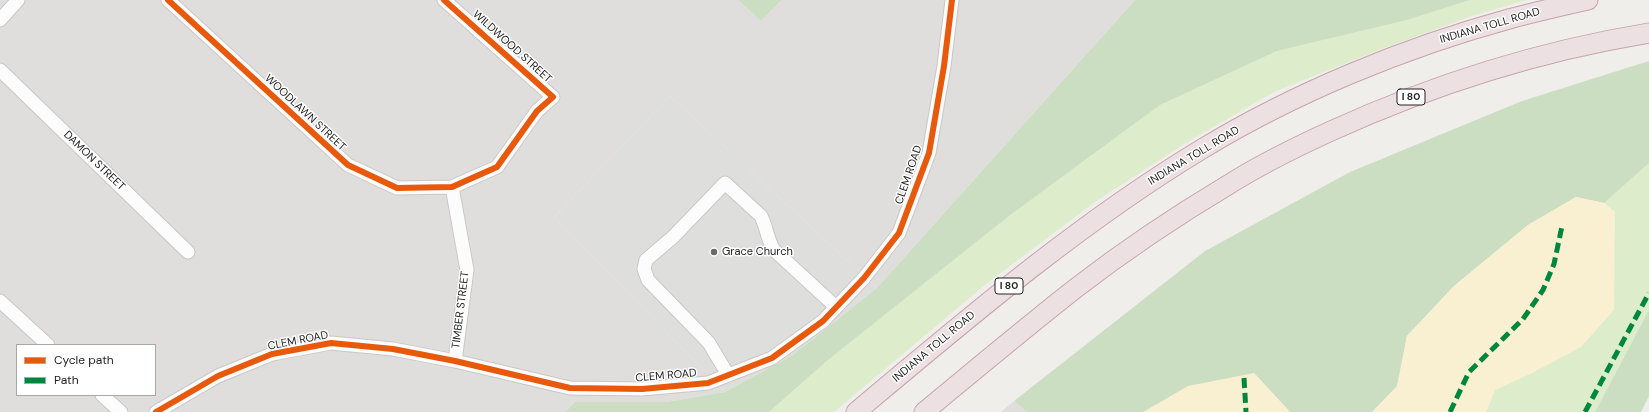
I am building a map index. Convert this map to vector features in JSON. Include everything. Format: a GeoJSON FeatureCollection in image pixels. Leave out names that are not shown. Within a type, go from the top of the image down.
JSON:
{"type":"FeatureCollection","features":[{"type":"Feature","properties":{"kind":"highway","name":"INDIANA TOLL ROAD"},"geometry":{"type":"LineString","coordinates":[[856,412],[960,325],[1048,255],[1123,200],[1203,148],[1269,112],[1349,74],[1431,43],[1507,20],[1588,0]]}},
{"type":"Feature","properties":{"kind":"highway","name":"I 80"},"geometry":{"type":"LineString","coordinates":[[924,412],[1077,287],[1152,233],[1229,184],[1297,147],[1373,112],[1457,80],[1524,60],[1613,39],[1649,33]]}},
{"type":"Feature","properties":{"kind":"street"},"geometry":{"type":"LineString","coordinates":[[0,20],[18,0]]}},
{"type":"Feature","properties":{"kind":"street","name":"WOODLAWN STREET"},"geometry":{"type":"LineString","coordinates":[[168,0],[348,165],[397,188],[452,187]]}},
{"type":"Feature","properties":{"kind":"street","name":"WILDWOOD STREET"},"geometry":{"type":"LineString","coordinates":[[444,0],[553,97],[537,111],[497,167],[452,187]]}},
{"type":"Feature","properties":{"kind":"street","name":"CLEM ROAD"},"geometry":{"type":"LineString","coordinates":[[156,412],[218,376],[272,354],[331,343],[393,349],[454,361],[570,388],[642,389],[708,382],[772,358],[823,320],[864,278],[899,234],[929,153],[944,66],[952,0]]}},
{"type":"Feature","properties":{"kind":"street","name":"DAMON STREET"},"geometry":{"type":"LineString","coordinates":[[0,70],[188,252]]}},
{"type":"Feature","properties":{"kind":"street"},"geometry":{"type":"LineString","coordinates":[[728,375],[709,343],[648,280],[644,269],[646,260],[673,237],[725,182],[761,216],[768,241],[774,250],[836,307]]}},
{"type":"Feature","properties":{"kind":"street","name":"TIMBER STREET"},"geometry":{"type":"LineString","coordinates":[[452,187],[467,270],[454,361]]}},
{"type":"Feature","properties":{"kind":"street"},"geometry":{"type":"LineString","coordinates":[[0,301],[47,344]]}},
{"type":"Feature","properties":{"kind":"street"},"geometry":{"type":"LineString","coordinates":[[103,396],[121,412]]}},
{"type":"Feature","properties":{"kind":"shaded area"},"geometry":{"type":"Polygon","coordinates":[[[0,0],[738,0],[761,21],[782,0],[1135,0],[877,288],[670,96],[554,217],[725,392],[666,402],[575,402],[565,412],[0,412],[0,0]]]}},
{"type":"Feature","properties":{"kind":"shaded area","name":"Grace Church"},"geometry":{"type":"Polygon","coordinates":[[[670,96],[877,288],[793,355],[725,392],[554,217],[670,96]]]}},
{"type":"Feature","properties":{"kind":"shaded area"},"geometry":{"type":"Polygon","coordinates":[[[1014,401],[1027,412],[1001,412],[1014,401]]]}},
{"type":"Feature","properties":{"kind":"green space"},"geometry":{"type":"Polygon","coordinates":[[[738,0],[782,0],[761,21],[738,0]]]}},
{"type":"Feature","properties":{"kind":"green space"},"geometry":{"type":"Polygon","coordinates":[[[1135,0],[1470,0],[1407,20],[1277,51],[1160,105],[1009,216],[828,360],[769,412],[565,412],[575,402],[666,402],[725,392],[793,355],[877,288],[1135,0]]]}},
{"type":"Feature","properties":{"kind":"green space"},"geometry":{"type":"Polygon","coordinates":[[[1470,0],[1527,0],[1472,16],[1376,51],[1274,92],[1184,144],[1095,202],[986,284],[834,412],[769,412],[828,360],[1009,216],[1160,105],[1277,51],[1407,20],[1470,0]]]}},
{"type":"Feature","properties":{"kind":"green space"},"geometry":{"type":"Polygon","coordinates":[[[1649,61],[1649,163],[1604,203],[1576,197],[1528,225],[1454,286],[1407,336],[1397,387],[1372,412],[1290,412],[1254,373],[1143,412],[1027,412],[1014,401],[1205,251],[1350,172],[1522,101],[1649,61]]]}},
{"type":"Feature","properties":{"kind":"green space"},"geometry":{"type":"Polygon","coordinates":[[[1649,163],[1649,310],[1595,412],[1486,412],[1495,390],[1534,372],[1615,212],[1604,203],[1649,163]]]}},
{"type":"Feature","properties":{"kind":"green space"},"geometry":{"type":"Polygon","coordinates":[[[1649,310],[1649,396],[1641,412],[1595,412],[1649,310]]]}},
{"type":"Feature","properties":{"kind":"sand"},"geometry":{"type":"Polygon","coordinates":[[[1576,197],[1604,203],[1615,212],[1614,310],[1581,347],[1534,372],[1495,390],[1486,412],[1372,412],[1397,386],[1407,336],[1454,286],[1528,225],[1576,197]]]}},
{"type":"Feature","properties":{"kind":"sand"},"geometry":{"type":"Polygon","coordinates":[[[1254,373],[1290,412],[1143,412],[1188,386],[1254,373]]]}},
{"type":"Feature","properties":{"kind":"marked path"},"geometry":{"type":"LineString","coordinates":[[1450,412],[1469,372],[1523,319],[1543,290],[1554,264],[1562,226]]}},
{"type":"Feature","properties":{"kind":"marked path"},"geometry":{"type":"LineString","coordinates":[[1585,412],[1649,293]]}},
{"type":"Feature","properties":{"kind":"marked path"},"geometry":{"type":"LineString","coordinates":[[1244,378],[1246,412]]}},
{"type":"Feature","properties":{"kind":"cycle path"},"geometry":{"type":"LineString","coordinates":[[168,0],[348,165],[397,188],[452,187],[497,167],[537,111],[553,97],[444,0]]}},
{"type":"Feature","properties":{"kind":"cycle path"},"geometry":{"type":"LineString","coordinates":[[156,412],[218,376],[272,354],[331,343],[393,349],[455,361],[570,388],[642,389],[708,383],[772,358],[823,321],[864,278],[899,233],[929,153],[944,66],[952,0]]}},
{"type":"Feature","properties":{"kind":"place","name":"Grace Church"},"geometry":{"type":"Point","coordinates":[714,252]}}]}
